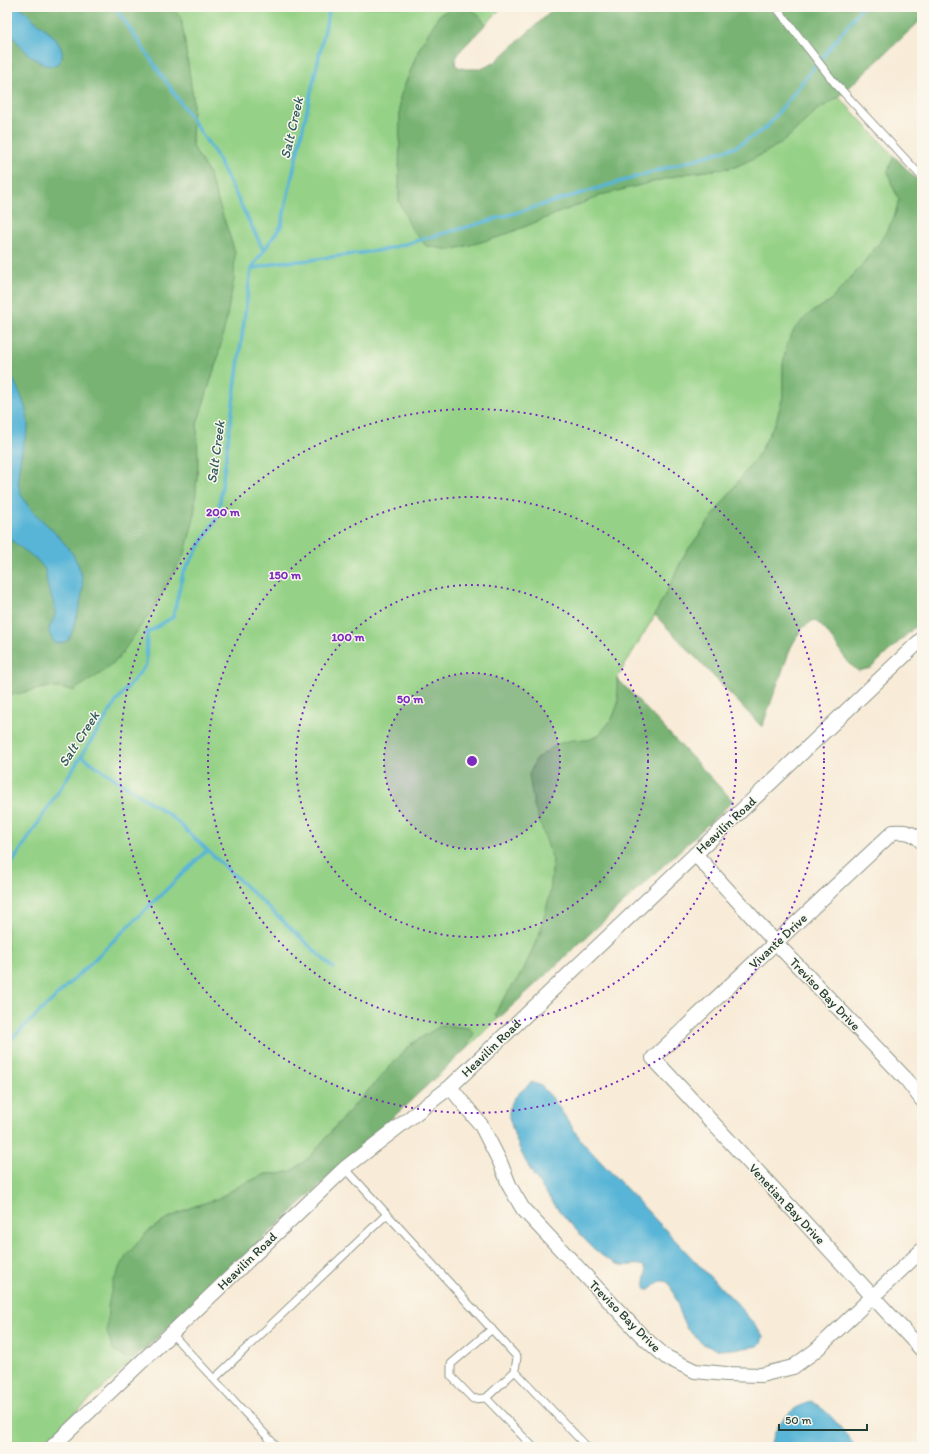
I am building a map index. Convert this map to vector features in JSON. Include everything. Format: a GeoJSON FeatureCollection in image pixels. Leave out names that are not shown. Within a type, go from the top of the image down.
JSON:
{"type":"FeatureCollection","features":[{"type":"Feature","properties":{"kind":"street","name":"Heavilin Road"},"geometry":{"type":"LineString","coordinates":[[52,1447],[345,1168],[450,1087],[922,639]]}},
{"type":"Feature","properties":{"kind":"street","name":"Vivante Drive"},"geometry":{"type":"LineString","coordinates":[[653,1058],[893,832],[905,831],[916,836],[922,842]]}},
{"type":"Feature","properties":{"kind":"street","name":"Treviso Bay Drive"},"geometry":{"type":"LineString","coordinates":[[695,854],[776,943],[907,1080],[922,1100]]}},
{"type":"Feature","properties":{"kind":"street","name":"Venetian Bay Drive"},"geometry":{"type":"LineString","coordinates":[[653,1058],[872,1298],[922,1350]]}},
{"type":"Feature","properties":{"kind":"street","name":"Treviso Bay Drive"},"geometry":{"type":"LineString","coordinates":[[450,1087],[481,1125],[500,1162],[510,1187],[523,1210],[642,1336],[666,1357],[695,1371],[761,1375],[793,1367],[815,1351],[922,1250]]}},
{"type":"Feature","properties":{"kind":"lane"},"geometry":{"type":"LineString","coordinates":[[776,7],[834,82],[922,177]]}},
{"type":"Feature","properties":{"kind":"lane"},"geometry":{"type":"LineString","coordinates":[[345,1168],[388,1214],[492,1329],[517,1357],[514,1371],[486,1398],[473,1399],[451,1376],[451,1364],[492,1329]]}},
{"type":"Feature","properties":{"kind":"lane"},"geometry":{"type":"LineString","coordinates":[[214,1379],[388,1214]]}},
{"type":"Feature","properties":{"kind":"lane"},"geometry":{"type":"LineString","coordinates":[[172,1333],[277,1447]]}},
{"type":"Feature","properties":{"kind":"lane"},"geometry":{"type":"LineString","coordinates":[[514,1371],[587,1447]]}},
{"type":"Feature","properties":{"kind":"lane"},"geometry":{"type":"LineString","coordinates":[[486,1398],[533,1447]]}},
{"type":"Feature","properties":{"kind":"green space"},"geometry":{"type":"Polygon","coordinates":[[[7,7],[171,7],[181,17],[193,98],[192,145],[209,174],[235,252],[234,280],[226,321],[218,357],[197,424],[198,463],[194,518],[185,553],[156,604],[118,659],[100,674],[74,690],[48,687],[7,696],[7,7]]]}},
{"type":"Feature","properties":{"kind":"green space"},"geometry":{"type":"Polygon","coordinates":[[[171,7],[454,7],[439,16],[419,49],[400,98],[399,201],[426,246],[451,250],[499,237],[605,194],[684,174],[735,167],[763,154],[784,141],[817,110],[839,97],[894,156],[888,171],[899,200],[894,218],[880,242],[830,301],[809,314],[783,364],[783,397],[776,421],[760,452],[685,554],[655,615],[617,678],[618,704],[612,719],[599,735],[589,740],[573,740],[545,835],[553,860],[550,894],[541,930],[523,971],[500,1004],[495,1015],[498,1019],[465,1050],[474,1033],[469,1028],[442,1025],[411,1044],[340,1121],[310,1157],[292,1171],[279,1174],[266,1174],[243,1184],[217,1199],[192,1207],[167,1219],[147,1232],[124,1357],[134,1359],[39,1447],[7,1447],[7,696],[48,687],[74,690],[185,553],[194,518],[198,463],[197,424],[218,357],[235,252],[209,174],[192,145],[193,98],[181,17],[171,7]]]}},
{"type":"Feature","properties":{"kind":"green space"},"geometry":{"type":"Polygon","coordinates":[[[454,7],[473,10],[486,24],[461,50],[455,60],[456,66],[465,69],[481,69],[494,63],[556,7],[768,7],[774,14],[780,7],[922,7],[922,19],[839,97],[817,110],[784,141],[763,154],[735,167],[684,174],[605,194],[499,237],[451,250],[426,246],[411,228],[399,201],[400,97],[419,49],[439,15],[454,7]]]}},
{"type":"Feature","properties":{"kind":"green space"},"geometry":{"type":"Polygon","coordinates":[[[467,7],[503,7],[486,24],[474,11],[467,7]]]}},
{"type":"Feature","properties":{"kind":"green space"},"geometry":{"type":"Polygon","coordinates":[[[894,156],[922,185],[922,620],[871,668],[858,671],[846,659],[821,625],[814,620],[802,628],[791,647],[762,727],[655,615],[685,554],[760,452],[776,421],[783,397],[783,364],[787,344],[795,328],[809,314],[830,301],[880,242],[894,218],[899,200],[888,171],[894,156]]]}},
{"type":"Feature","properties":{"kind":"green space"},"geometry":{"type":"Polygon","coordinates":[[[617,678],[733,801],[498,1019],[495,1015],[500,1004],[523,971],[541,930],[550,894],[553,860],[534,806],[529,775],[536,759],[557,744],[573,740],[589,740],[599,735],[612,719],[618,704],[617,678]]]}},
{"type":"Feature","properties":{"kind":"green space"},"geometry":{"type":"Polygon","coordinates":[[[442,1025],[469,1028],[474,1033],[465,1050],[134,1359],[124,1357],[113,1350],[107,1331],[108,1306],[113,1282],[126,1256],[147,1232],[167,1219],[192,1207],[217,1199],[243,1184],[266,1174],[279,1174],[292,1171],[310,1157],[340,1121],[411,1044],[442,1025]]]}},
{"type":"Feature","properties":{"kind":"water"},"geometry":{"type":"Polygon","coordinates":[[[7,7],[17,7],[24,10],[57,41],[61,47],[62,54],[61,60],[55,66],[44,65],[29,55],[7,30],[7,7]]]}},
{"type":"Feature","properties":{"kind":"water"},"geometry":{"type":"Polygon","coordinates":[[[7,367],[20,394],[27,416],[28,428],[19,468],[19,487],[21,493],[30,508],[67,546],[82,575],[83,587],[73,630],[70,637],[66,641],[60,643],[55,643],[49,632],[55,615],[55,610],[44,568],[36,559],[7,536],[7,367]]]}},
{"type":"Feature","properties":{"kind":"water"},"geometry":{"type":"Polygon","coordinates":[[[532,1082],[541,1086],[551,1096],[583,1143],[712,1279],[736,1302],[763,1337],[758,1346],[719,1350],[703,1344],[686,1328],[669,1283],[660,1281],[649,1290],[646,1290],[646,1269],[644,1267],[639,1265],[624,1265],[612,1262],[590,1245],[568,1221],[548,1196],[530,1169],[517,1141],[510,1120],[509,1112],[514,1099],[532,1082]]]}},
{"type":"Feature","properties":{"kind":"water"},"geometry":{"type":"Polygon","coordinates":[[[811,1401],[830,1416],[856,1447],[770,1447],[776,1431],[784,1418],[796,1408],[811,1401]]]}},
{"type":"Feature","properties":{"kind":"waterway"},"geometry":{"type":"LineString","coordinates":[[115,7],[215,153],[264,251]]}},
{"type":"Feature","properties":{"kind":"waterway","name":"Salt Creek"},"geometry":{"type":"LineString","coordinates":[[7,871],[118,699],[146,665],[147,633],[173,617],[183,573],[218,516],[251,269],[281,226],[330,7]]}},
{"type":"Feature","properties":{"kind":"waterway"},"geometry":{"type":"LineString","coordinates":[[822,58],[862,7]]}},
{"type":"Feature","properties":{"kind":"waterway"},"geometry":{"type":"LineString","coordinates":[[252,269],[279,262],[302,261],[383,250],[478,224],[736,147],[767,127],[815,66]]}},
{"type":"Feature","properties":{"kind":"waterway"},"geometry":{"type":"LineString","coordinates":[[81,756],[171,816],[333,968]]}},
{"type":"Feature","properties":{"kind":"waterway"},"geometry":{"type":"LineString","coordinates":[[7,1043],[207,850]]}}]}
